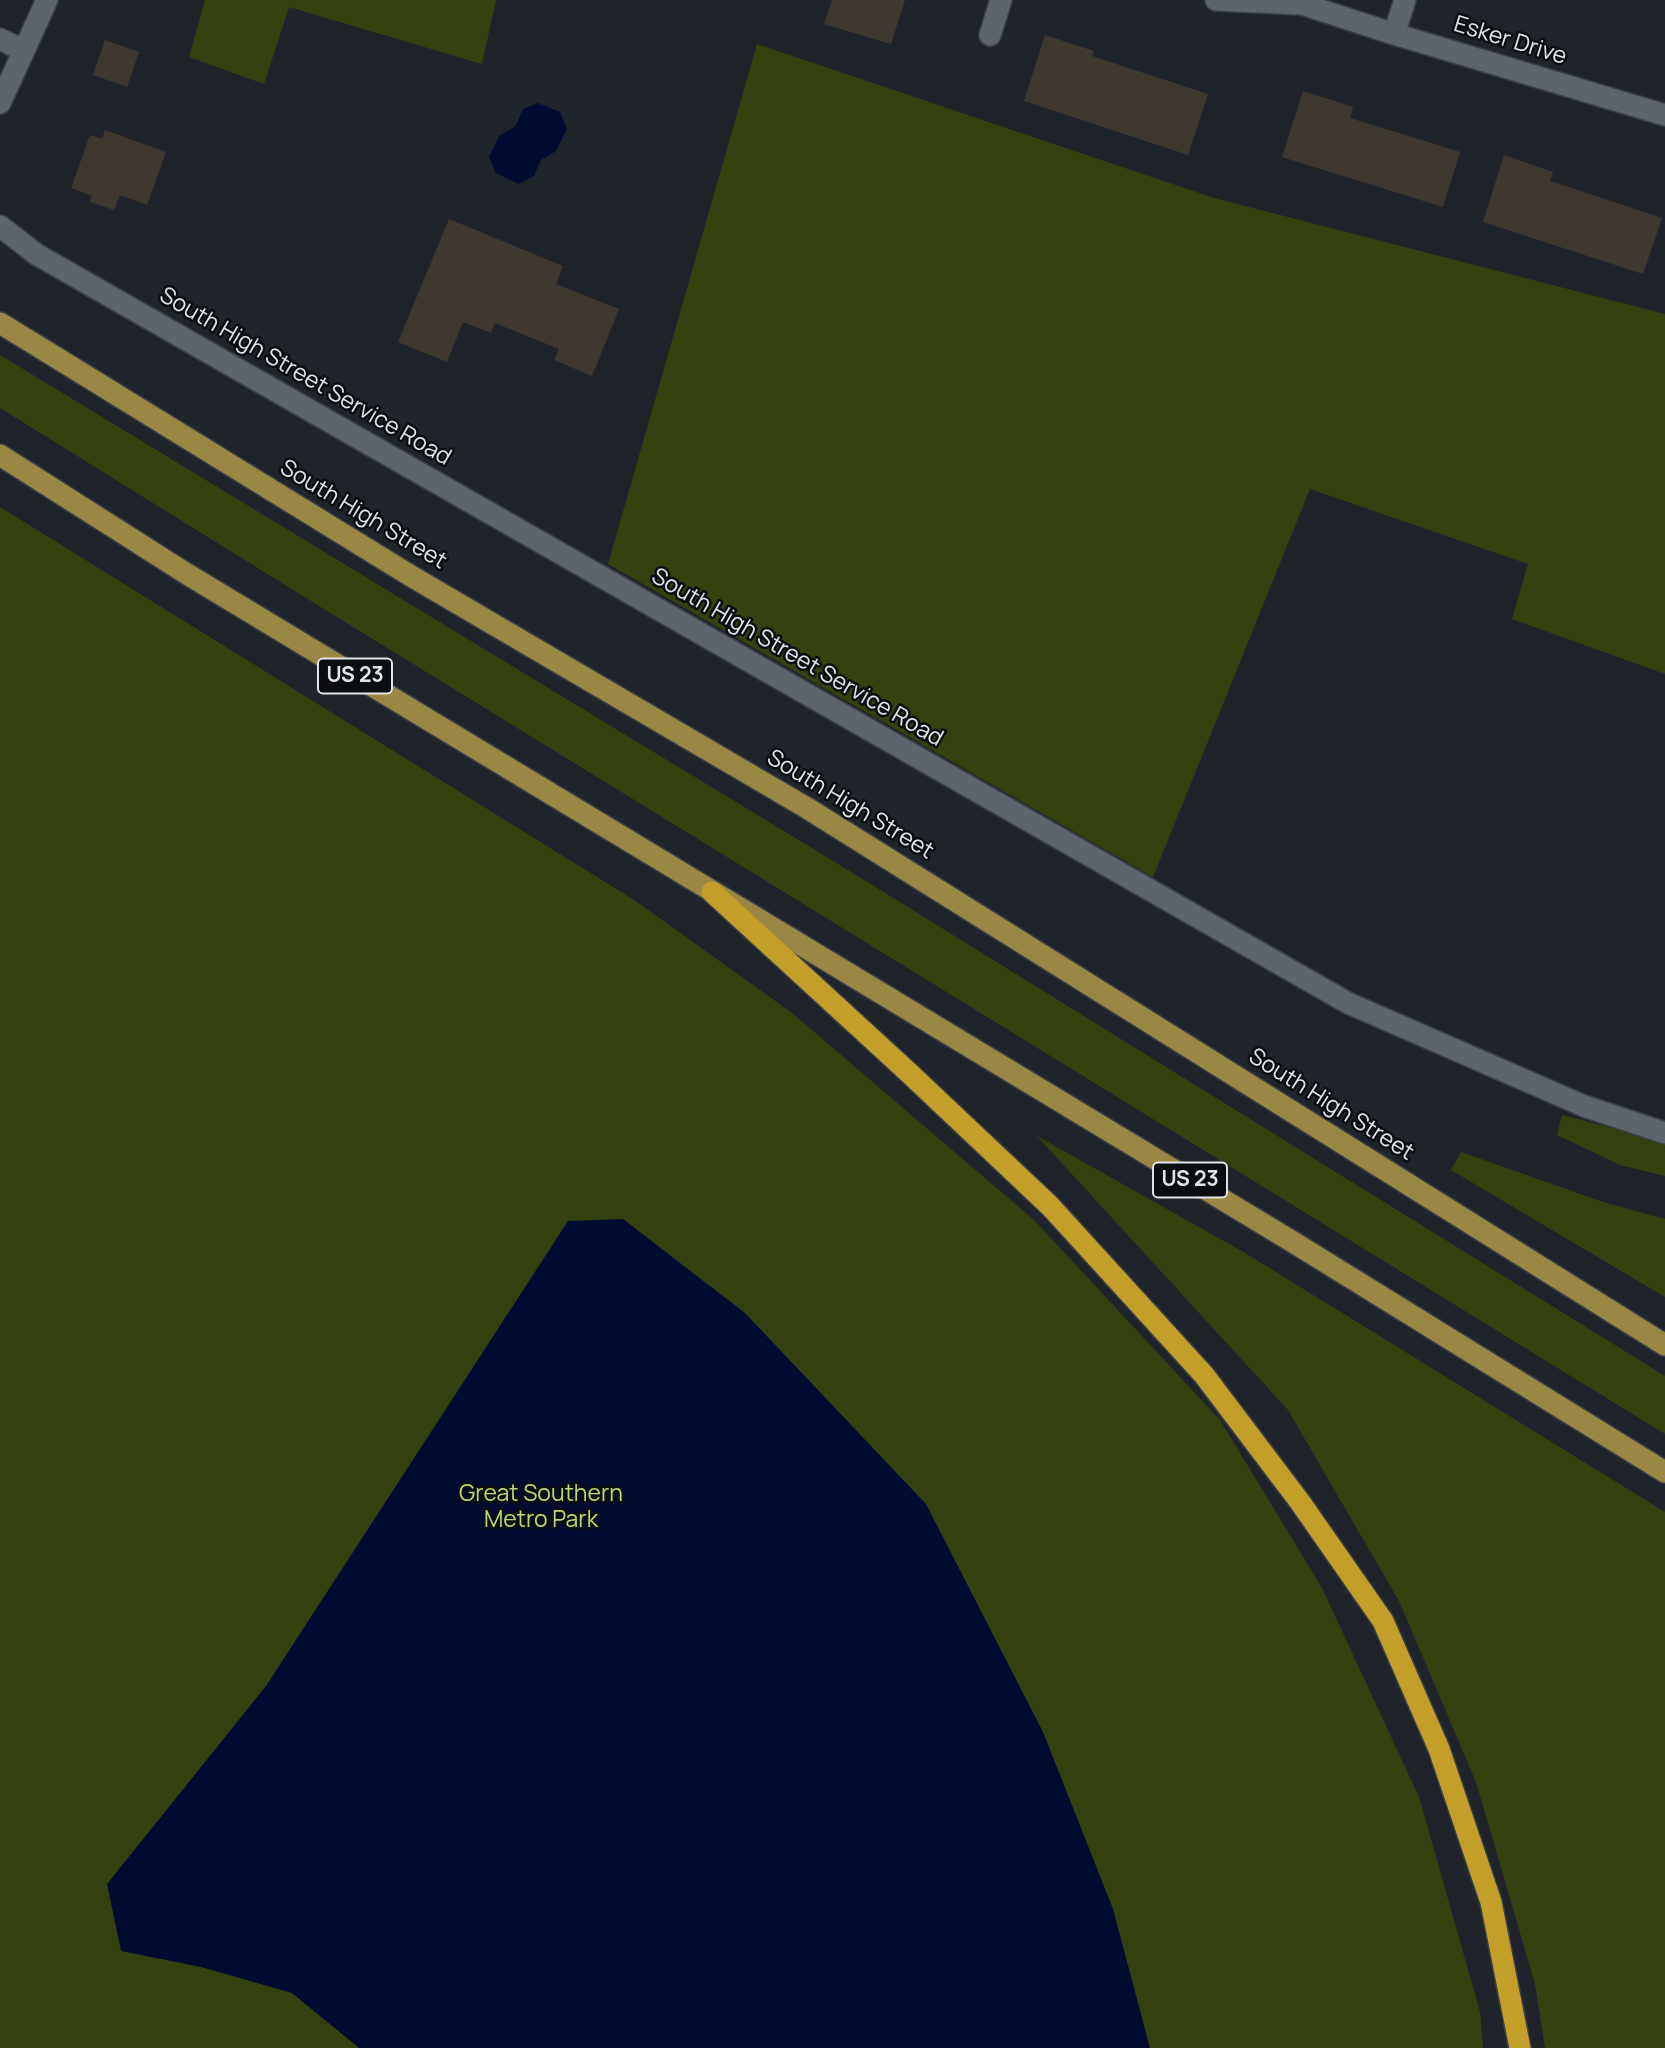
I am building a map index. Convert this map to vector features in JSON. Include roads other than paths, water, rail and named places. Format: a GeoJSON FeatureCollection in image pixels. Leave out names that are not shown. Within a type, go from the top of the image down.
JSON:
{"type":"FeatureCollection","features":[{"type":"Feature","properties":{"kind":"highway"},"geometry":{"type":"LineString","coordinates":[[712,892],[1049,1206],[1204,1375],[1300,1502],[1383,1621],[1439,1749],[1491,1902],[1520,2048]]}},
{"type":"Feature","properties":{"kind":"main road","name":"South High Street"},"geometry":{"type":"LineString","coordinates":[[0,323],[411,576],[807,808],[1665,1345]]}},
{"type":"Feature","properties":{"kind":"main road","name":"US 23"},"geometry":{"type":"LineString","coordinates":[[0,455],[187,574],[1293,1242],[1665,1472]]}},
{"type":"Feature","properties":{"kind":"street"},"geometry":{"type":"LineString","coordinates":[[0,103],[47,0]]}},
{"type":"Feature","properties":{"kind":"street"},"geometry":{"type":"LineString","coordinates":[[990,35],[1001,0]]}},
{"type":"Feature","properties":{"kind":"street","name":"Esker Drive"},"geometry":{"type":"LineString","coordinates":[[1216,0],[1302,4],[1665,115]]}},
{"type":"Feature","properties":{"kind":"street"},"geometry":{"type":"LineString","coordinates":[[1394,34],[1405,0]]}},
{"type":"Feature","properties":{"kind":"street"},"geometry":{"type":"LineString","coordinates":[[0,39],[24,51]]}},
{"type":"Feature","properties":{"kind":"street","name":"South High Street Service Road"},"geometry":{"type":"LineString","coordinates":[[0,226],[36,254],[1348,1003],[1584,1106],[1665,1133]]}},
{"type":"Feature","properties":{"kind":"water"},"geometry":{"type":"Polygon","coordinates":[[[538,103],[560,112],[567,129],[556,151],[541,160],[534,176],[518,184],[496,173],[489,157],[499,136],[515,127],[523,109],[538,103]]]}},
{"type":"Feature","properties":{"kind":"water"},"geometry":{"type":"Polygon","coordinates":[[[623,1219],[745,1313],[926,1504],[1043,1732],[1113,1909],[1150,2048],[359,2048],[292,1993],[201,1967],[121,1951],[107,1884],[266,1686],[568,1221],[623,1219]]]}},
{"type":"Feature","properties":{"kind":"park label","name":"Great Southern Metro Park"},"geometry":{"type":"Point","coordinates":[541,1508]}}]}
